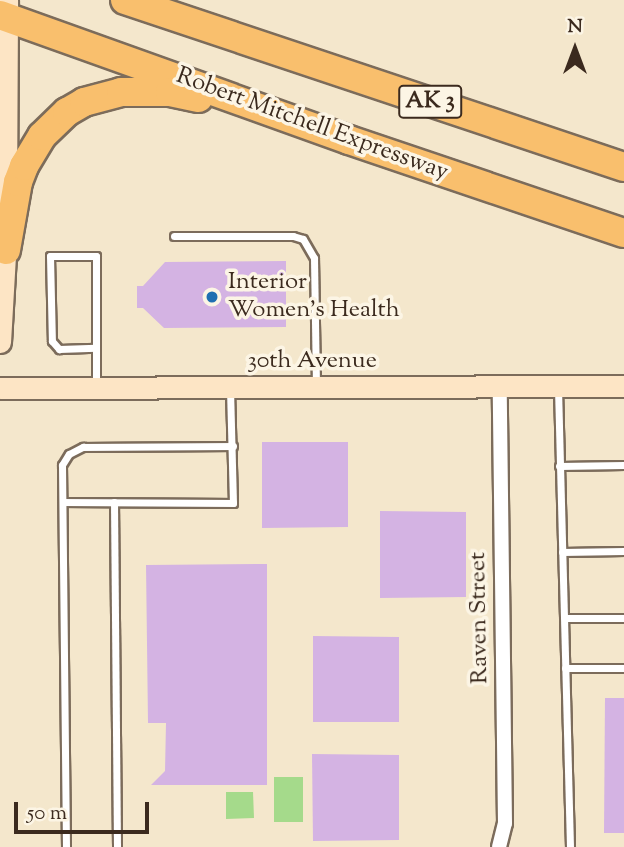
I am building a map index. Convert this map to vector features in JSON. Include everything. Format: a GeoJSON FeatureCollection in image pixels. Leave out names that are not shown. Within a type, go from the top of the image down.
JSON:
{"type":"FeatureCollection","features":[{"type":"Feature","properties":{"kind":"highway","name":"AK 3"},"geometry":{"type":"LineString","coordinates":[[125,0],[624,167]]}},
{"type":"Feature","properties":{"kind":"highway"},"geometry":{"type":"LineString","coordinates":[[164,0],[450,108]]}},
{"type":"Feature","properties":{"kind":"highway","name":"Robert Mitchell Expressway"},"geometry":{"type":"LineString","coordinates":[[5,11],[349,140],[624,233]]}},
{"type":"Feature","properties":{"kind":"highway"},"geometry":{"type":"LineString","coordinates":[[6,250],[18,182],[32,151],[67,112],[100,96],[121,92],[170,92],[349,140]]}},
{"type":"Feature","properties":{"kind":"main road"},"geometry":{"type":"LineString","coordinates":[[0,342],[6,250],[5,11]]}},
{"type":"Feature","properties":{"kind":"main road","name":"30th Avenue"},"geometry":{"type":"LineString","coordinates":[[0,388],[624,386]]}},
{"type":"Feature","properties":{"kind":"street","name":"Raven Street"},"geometry":{"type":"LineString","coordinates":[[499,847],[505,823],[500,387]]}},
{"type":"Feature","properties":{"kind":"lane"},"geometry":{"type":"LineString","coordinates":[[174,236],[293,236],[303,239],[314,258],[316,388]]}},
{"type":"Feature","properties":{"kind":"lane"},"geometry":{"type":"LineString","coordinates":[[96,348],[59,349],[52,341],[50,257],[96,256],[96,348],[96,388]]}},
{"type":"Feature","properties":{"kind":"lane"},"geometry":{"type":"LineString","coordinates":[[558,387],[570,847]]}},
{"type":"Feature","properties":{"kind":"lane"},"geometry":{"type":"LineString","coordinates":[[63,502],[233,503],[230,388]]}},
{"type":"Feature","properties":{"kind":"lane"},"geometry":{"type":"LineString","coordinates":[[66,847],[62,465],[69,454],[83,447],[233,446]]}},
{"type":"Feature","properties":{"kind":"lane"},"geometry":{"type":"LineString","coordinates":[[559,466],[624,465]]}},
{"type":"Feature","properties":{"kind":"lane"},"geometry":{"type":"LineString","coordinates":[[114,502],[117,847]]}},
{"type":"Feature","properties":{"kind":"lane"},"geometry":{"type":"LineString","coordinates":[[562,552],[624,551]]}},
{"type":"Feature","properties":{"kind":"lane"},"geometry":{"type":"LineString","coordinates":[[565,618],[624,618]]}},
{"type":"Feature","properties":{"kind":"lane"},"geometry":{"type":"LineString","coordinates":[[565,668],[624,668]]}},
{"type":"Feature","properties":{"kind":"green space"},"geometry":{"type":"Polygon","coordinates":[[[274,777],[303,777],[303,822],[274,822],[274,777]]]}},
{"type":"Feature","properties":{"kind":"green space"},"geometry":{"type":"Polygon","coordinates":[[[226,792],[253,792],[254,818],[226,819],[226,792]]]}},
{"type":"Feature","properties":{"kind":"building","name":"Interior Women's Health"},"geometry":{"type":"Polygon","coordinates":[[[286,261],[286,327],[164,328],[143,308],[137,308],[137,286],[143,286],[165,262],[286,261]]]}},
{"type":"Feature","properties":{"kind":"building"},"geometry":{"type":"Polygon","coordinates":[[[262,442],[348,442],[348,527],[262,528],[262,442]]]}},
{"type":"Feature","properties":{"kind":"building"},"geometry":{"type":"Polygon","coordinates":[[[380,511],[466,512],[466,597],[380,598],[380,511]]]}},
{"type":"Feature","properties":{"kind":"building"},"geometry":{"type":"Polygon","coordinates":[[[267,564],[267,785],[151,785],[165,771],[166,723],[148,723],[146,565],[267,564]]]}},
{"type":"Feature","properties":{"kind":"building"},"geometry":{"type":"Polygon","coordinates":[[[313,636],[399,637],[399,722],[313,722],[313,636]]]}},
{"type":"Feature","properties":{"kind":"building"},"geometry":{"type":"Polygon","coordinates":[[[605,698],[624,698],[624,833],[604,833],[605,698]]]}},
{"type":"Feature","properties":{"kind":"building"},"geometry":{"type":"Polygon","coordinates":[[[312,754],[399,755],[399,840],[313,841],[312,754]]]}},
{"type":"Feature","properties":{"kind":"place","name":"Interior Women's Health"},"geometry":{"type":"Point","coordinates":[212,297]}}]}
